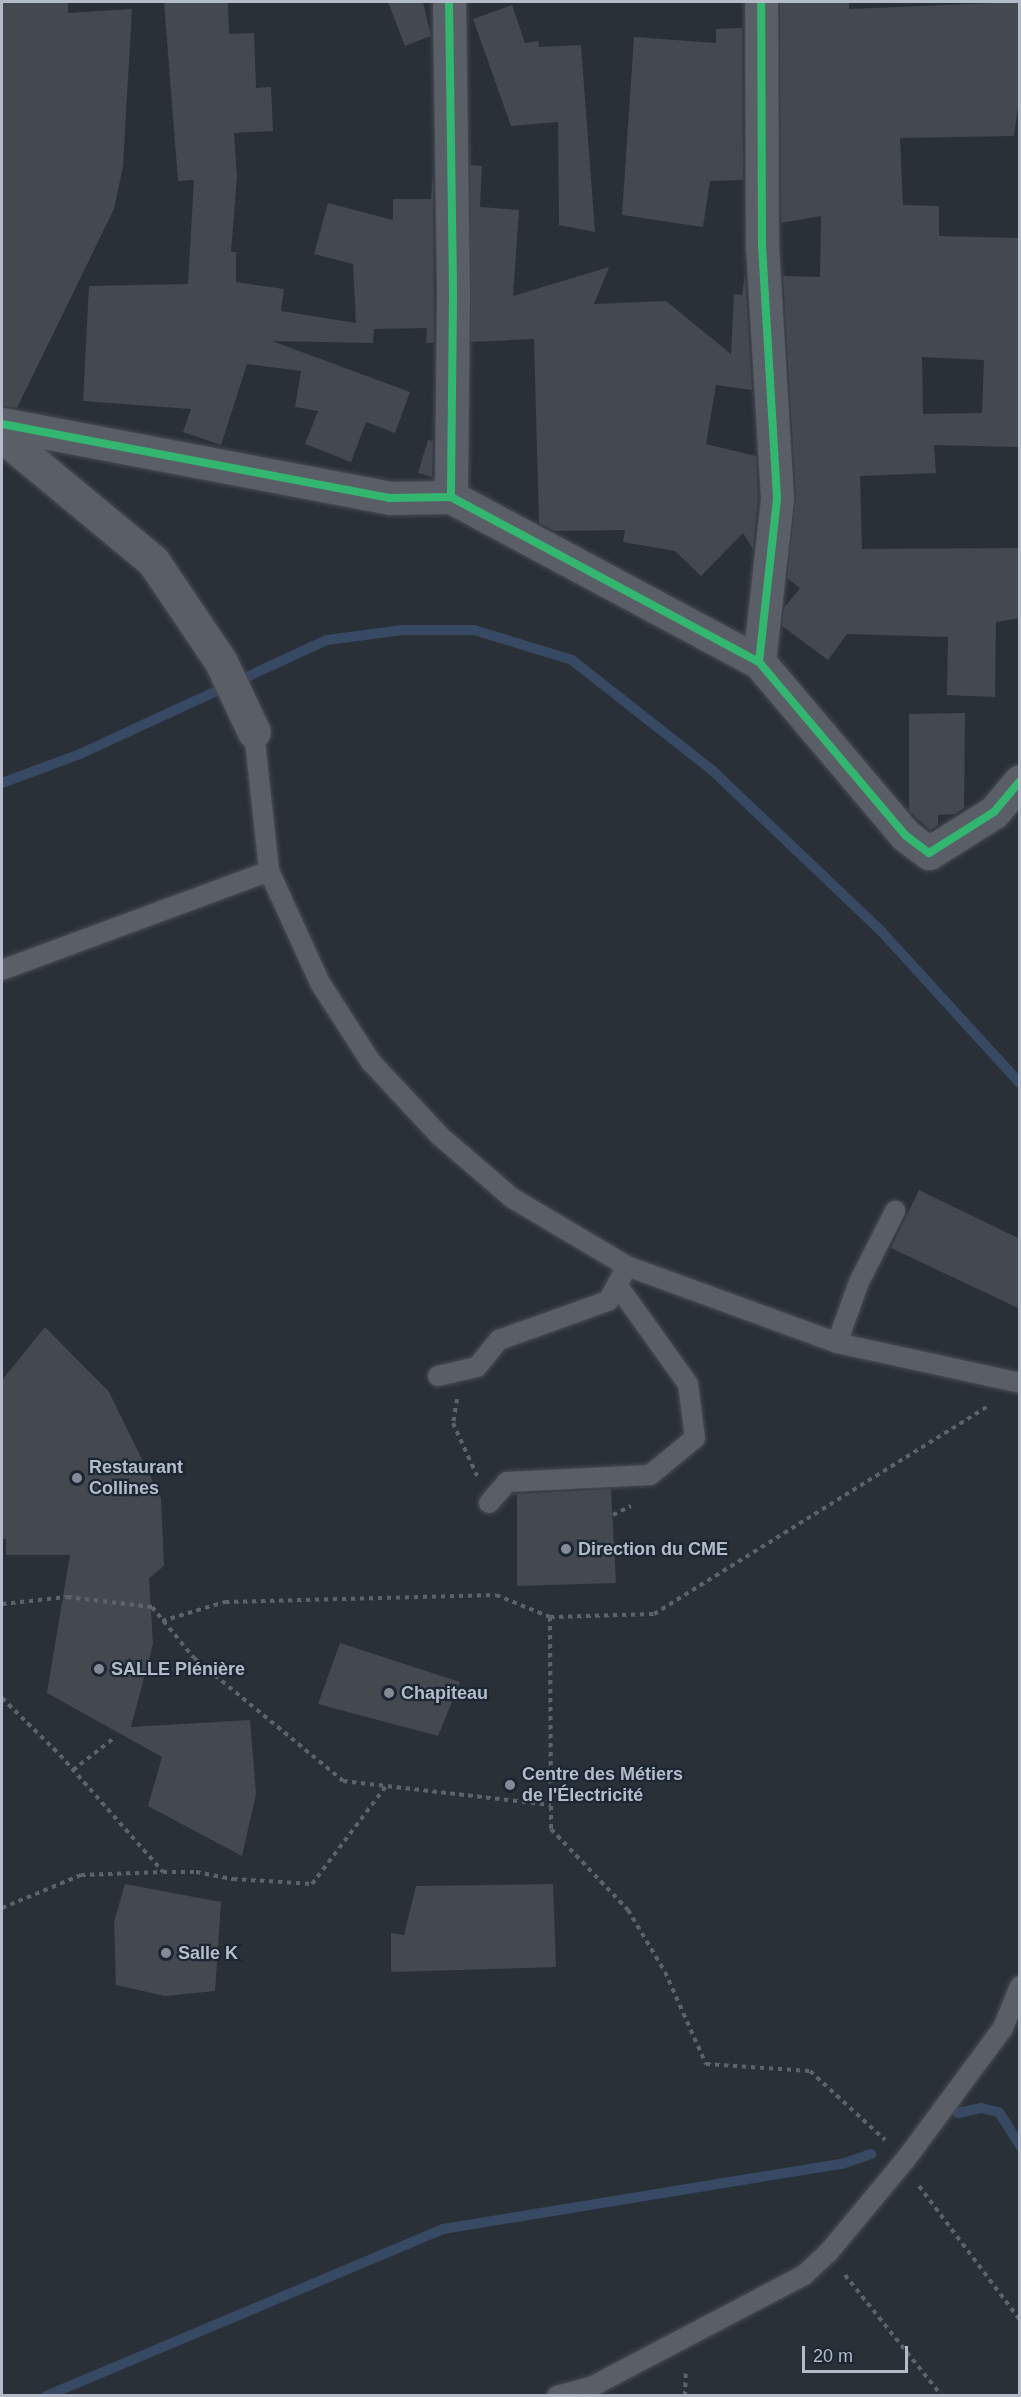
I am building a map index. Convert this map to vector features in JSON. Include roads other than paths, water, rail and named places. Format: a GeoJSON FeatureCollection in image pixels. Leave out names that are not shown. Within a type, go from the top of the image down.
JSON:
{"type":"FeatureCollection","features":[{"type":"Feature","properties":{"kind":"street"},"geometry":{"type":"LineString","coordinates":[[449,2],[453,298],[451,497]]}},
{"type":"Feature","properties":{"kind":"street"},"geometry":{"type":"LineString","coordinates":[[759,662],[777,498],[762,244],[761,2]]}},
{"type":"Feature","properties":{"kind":"street"},"geometry":{"type":"LineString","coordinates":[[2,424],[388,498],[451,497],[759,662],[905,835],[929,853],[994,812],[1020,781]]}},
{"type":"Feature","properties":{"kind":"street"},"geometry":{"type":"LineString","coordinates":[[2,436],[153,561],[221,662],[254,732]]}},
{"type":"Feature","properties":{"kind":"lane"},"geometry":{"type":"LineString","coordinates":[[254,732],[269,871],[320,984],[371,1062],[440,1136],[512,1198],[627,1266],[837,1343],[1020,1383]]}},
{"type":"Feature","properties":{"kind":"lane"},"geometry":{"type":"LineString","coordinates":[[2,970],[269,871]]}},
{"type":"Feature","properties":{"kind":"lane"},"geometry":{"type":"LineString","coordinates":[[837,1343],[859,1282],[895,1211]]}},
{"type":"Feature","properties":{"kind":"lane"},"geometry":{"type":"LineString","coordinates":[[438,1376],[477,1367],[499,1340],[608,1302],[627,1266]]}},
{"type":"Feature","properties":{"kind":"lane"},"geometry":{"type":"LineString","coordinates":[[489,1503],[507,1482],[650,1475],[695,1438],[688,1384],[618,1285]]}},
{"type":"Feature","properties":{"kind":"lane"},"geometry":{"type":"LineString","coordinates":[[557,2396],[591,2387],[804,2275],[828,2253],[906,2159],[1003,2028],[1020,1986]]}},
{"type":"Feature","properties":{"kind":"waterway"},"geometry":{"type":"LineString","coordinates":[[2,783],[80,754],[327,640],[402,630],[474,630],[572,660],[713,771],[881,931],[1020,1083]]}},
{"type":"Feature","properties":{"kind":"waterway"},"geometry":{"type":"LineString","coordinates":[[958,2113],[981,2108],[999,2112],[1020,2146]]}},
{"type":"Feature","properties":{"kind":"waterway"},"geometry":{"type":"LineString","coordinates":[[46,2396],[443,2229],[842,2164],[871,2154]]}},
{"type":"Feature","properties":{"kind":"place","name":"Restaurant Collines"},"geometry":{"type":"Point","coordinates":[77,1478]}},
{"type":"Feature","properties":{"kind":"place","name":"Direction du CME"},"geometry":{"type":"Point","coordinates":[566,1549]}},
{"type":"Feature","properties":{"kind":"place","name":"SALLE Plénière"},"geometry":{"type":"Point","coordinates":[99,1669]}},
{"type":"Feature","properties":{"kind":"place","name":"Chapiteau"},"geometry":{"type":"Point","coordinates":[389,1693]}},
{"type":"Feature","properties":{"kind":"place","name":"Centre des Métiers de l'Électricité"},"geometry":{"type":"Point","coordinates":[510,1785]}},
{"type":"Feature","properties":{"kind":"place","name":"Salle K"},"geometry":{"type":"Point","coordinates":[166,1953]}}]}
